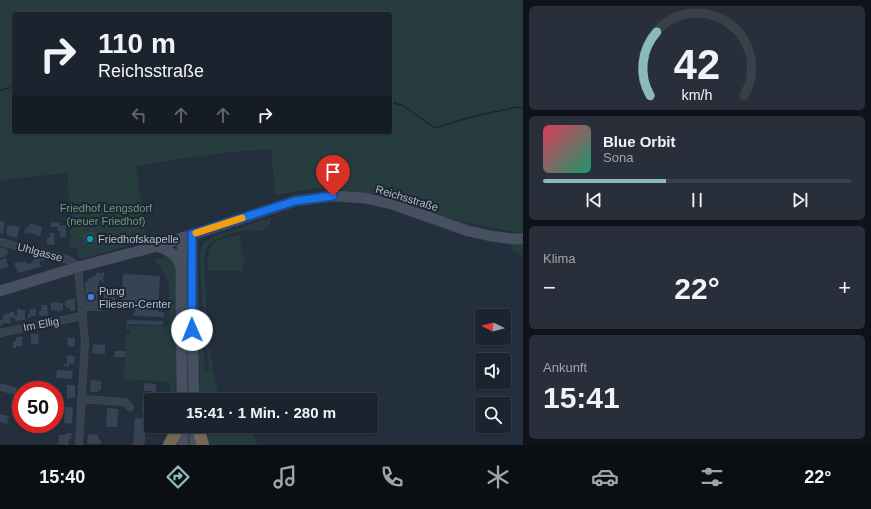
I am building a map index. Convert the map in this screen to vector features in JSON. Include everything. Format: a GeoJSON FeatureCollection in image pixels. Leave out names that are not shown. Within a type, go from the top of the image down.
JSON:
{"type":"FeatureCollection","features":[{"type":"Feature","properties":{"kind":"highway"},"geometry":{"type":"LineString","coordinates":[[169,445],[175,433]]}},
{"type":"Feature","properties":{"kind":"highway"},"geometry":{"type":"LineString","coordinates":[[198,433],[203,445]]}},
{"type":"Feature","properties":{"kind":"main road","name":"Reichsstraße"},"geometry":{"type":"LineString","coordinates":[[0,291],[78,267],[158,246],[295,201],[333,196],[365,198],[395,205],[468,231],[491,236],[523,239]]}},
{"type":"Feature","properties":{"kind":"main road"},"geometry":{"type":"LineString","coordinates":[[182,393],[181,270],[187,236]]}},
{"type":"Feature","properties":{"kind":"main road"},"geometry":{"type":"LineString","coordinates":[[187,236],[192,302],[194,393]]}},
{"type":"Feature","properties":{"kind":"main road"},"geometry":{"type":"LineString","coordinates":[[158,246],[176,256],[179,260],[181,270]]}},
{"type":"Feature","properties":{"kind":"main road"},"geometry":{"type":"LineString","coordinates":[[183,433],[183,445]]}},
{"type":"Feature","properties":{"kind":"main road"},"geometry":{"type":"LineString","coordinates":[[195,433],[195,445]]}},
{"type":"Feature","properties":{"kind":"street","name":"Uhlgasse"},"geometry":{"type":"LineString","coordinates":[[0,242],[60,257],[70,261],[78,267]]}},
{"type":"Feature","properties":{"kind":"street"},"geometry":{"type":"LineString","coordinates":[[78,267],[85,342],[79,445]]}},
{"type":"Feature","properties":{"kind":"street","name":"Im Ellig"},"geometry":{"type":"LineString","coordinates":[[0,333],[82,316]]}},
{"type":"Feature","properties":{"kind":"street"},"geometry":{"type":"LineString","coordinates":[[82,398],[125,402],[130,407]]}},
{"type":"Feature","properties":{"kind":"green space","name":"Friedhof Lengsdorf (neuer Friedhof)"},"geometry":{"type":"Polygon","coordinates":[[[0,0],[523,0],[523,257],[512,251],[515,232],[459,221],[389,198],[361,192],[317,188],[275,195],[271,149],[220,153],[136,166],[147,241],[80,259],[76,248],[70,248],[68,173],[0,180],[0,0]]]}},
{"type":"Feature","properties":{"kind":"green space"},"geometry":{"type":"Polygon","coordinates":[[[271,217],[269,225],[264,230],[244,230],[233,233],[210,243],[207,246],[204,261],[208,339],[206,341],[201,283],[200,254],[202,246],[206,241],[215,236],[271,217]]]}},
{"type":"Feature","properties":{"kind":"green space"},"geometry":{"type":"Polygon","coordinates":[[[240,235],[242,256],[244,256],[243,271],[208,271],[208,254],[213,244],[224,239],[240,235]]]}},
{"type":"Feature","properties":{"kind":"green space"},"geometry":{"type":"Polygon","coordinates":[[[198,246],[199,300],[205,371],[209,371],[207,344],[218,393],[200,393],[200,370],[197,344],[196,254],[198,246]]]}},
{"type":"Feature","properties":{"kind":"green space"},"geometry":{"type":"Polygon","coordinates":[[[189,248],[190,393],[186,393],[184,249],[189,248]]]}},
{"type":"Feature","properties":{"kind":"green space"},"geometry":{"type":"Polygon","coordinates":[[[170,256],[177,265],[177,372],[175,393],[170,393],[170,382],[124,379],[126,334],[129,334],[130,330],[126,329],[126,325],[169,326],[169,283],[155,259],[170,256]]]}},
{"type":"Feature","properties":{"kind":"green space"},"geometry":{"type":"Polygon","coordinates":[[[203,433],[252,433],[258,445],[207,445],[203,433]]]}},
{"type":"Feature","properties":{"kind":"building"},"geometry":{"type":"Polygon","coordinates":[[[0,221],[5,222],[3,234],[0,233],[0,221]]]}},
{"type":"Feature","properties":{"kind":"building"},"geometry":{"type":"Polygon","coordinates":[[[51,222],[60,223],[60,226],[66,225],[66,237],[60,237],[60,231],[57,231],[57,227],[51,227],[51,222]]]}},
{"type":"Feature","properties":{"kind":"building"},"geometry":{"type":"Polygon","coordinates":[[[30,223],[42,227],[40,236],[27,232],[27,234],[24,233],[26,227],[28,228],[30,223]]]}},
{"type":"Feature","properties":{"kind":"building"},"geometry":{"type":"Polygon","coordinates":[[[7,226],[20,227],[17,238],[7,235],[7,226]]]}},
{"type":"Feature","properties":{"kind":"building","name":"Friedhofskapelle"},"geometry":{"type":"Polygon","coordinates":[[[93,231],[97,241],[93,243],[92,240],[85,244],[82,235],[93,231]]]}},
{"type":"Feature","properties":{"kind":"building"},"geometry":{"type":"Polygon","coordinates":[[[50,233],[54,233],[55,245],[47,245],[47,237],[50,237],[50,233]]]}},
{"type":"Feature","properties":{"kind":"building"},"geometry":{"type":"Polygon","coordinates":[[[0,247],[7,249],[9,254],[0,258],[0,247]]]}},
{"type":"Feature","properties":{"kind":"building"},"geometry":{"type":"Polygon","coordinates":[[[35,257],[47,257],[47,260],[39,261],[41,267],[18,273],[14,263],[26,261],[27,264],[33,262],[32,260],[35,259],[35,257]]]}},
{"type":"Feature","properties":{"kind":"building"},"geometry":{"type":"Polygon","coordinates":[[[6,258],[8,267],[0,269],[0,260],[6,258]]]}},
{"type":"Feature","properties":{"kind":"building","name":"Pung Fliesen-Center"},"geometry":{"type":"Polygon","coordinates":[[[104,272],[104,282],[102,283],[101,280],[99,280],[100,291],[96,291],[97,301],[102,301],[102,311],[86,311],[85,282],[88,280],[87,279],[96,275],[96,273],[100,274],[104,272]]]}},
{"type":"Feature","properties":{"kind":"building"},"geometry":{"type":"Polygon","coordinates":[[[123,274],[160,276],[158,312],[164,312],[164,317],[133,316],[135,312],[135,304],[122,303],[123,274]]]}},
{"type":"Feature","properties":{"kind":"building"},"geometry":{"type":"Polygon","coordinates":[[[104,292],[115,293],[115,302],[104,302],[104,292]]]}},
{"type":"Feature","properties":{"kind":"building"},"geometry":{"type":"Polygon","coordinates":[[[68,299],[75,299],[75,311],[70,311],[69,308],[66,308],[65,301],[69,300],[68,299]]]}},
{"type":"Feature","properties":{"kind":"building"},"geometry":{"type":"Polygon","coordinates":[[[51,303],[63,303],[63,310],[60,312],[51,310],[51,303]]]}},
{"type":"Feature","properties":{"kind":"building"},"geometry":{"type":"Polygon","coordinates":[[[41,305],[47,305],[48,315],[39,316],[39,311],[42,311],[41,305]]]}},
{"type":"Feature","properties":{"kind":"building"},"geometry":{"type":"Polygon","coordinates":[[[17,309],[25,310],[25,320],[15,321],[15,318],[10,318],[11,323],[3,323],[3,325],[0,326],[0,320],[3,320],[3,315],[14,311],[15,316],[17,316],[17,309]]]}},
{"type":"Feature","properties":{"kind":"building"},"geometry":{"type":"Polygon","coordinates":[[[30,309],[36,309],[36,316],[30,316],[30,318],[28,318],[28,314],[30,313],[30,309]]]}},
{"type":"Feature","properties":{"kind":"building"},"geometry":{"type":"Polygon","coordinates":[[[127,320],[163,321],[163,325],[126,324],[127,320]]]}},
{"type":"Feature","properties":{"kind":"building"},"geometry":{"type":"Polygon","coordinates":[[[31,334],[38,334],[38,344],[31,344],[31,334]]]}},
{"type":"Feature","properties":{"kind":"building"},"geometry":{"type":"Polygon","coordinates":[[[16,337],[22,337],[22,346],[16,346],[16,348],[13,348],[13,341],[16,341],[16,337]]]}},
{"type":"Feature","properties":{"kind":"building"},"geometry":{"type":"Polygon","coordinates":[[[67,338],[75,338],[75,346],[68,347],[67,338]]]}},
{"type":"Feature","properties":{"kind":"building"},"geometry":{"type":"Polygon","coordinates":[[[93,344],[105,345],[105,354],[92,353],[93,344]]]}},
{"type":"Feature","properties":{"kind":"building"},"geometry":{"type":"Polygon","coordinates":[[[115,351],[125,351],[125,357],[114,357],[115,351]]]}},
{"type":"Feature","properties":{"kind":"building"},"geometry":{"type":"Polygon","coordinates":[[[67,355],[75,356],[74,364],[69,364],[69,367],[64,366],[64,363],[67,364],[67,355]]]}},
{"type":"Feature","properties":{"kind":"building"},"geometry":{"type":"Polygon","coordinates":[[[57,370],[73,371],[72,379],[56,378],[57,370]]]}},
{"type":"Feature","properties":{"kind":"building"},"geometry":{"type":"Polygon","coordinates":[[[91,380],[101,381],[101,390],[98,390],[98,392],[90,392],[91,380]]]}},
{"type":"Feature","properties":{"kind":"building"},"geometry":{"type":"Polygon","coordinates":[[[0,383],[12,387],[12,394],[0,391],[0,383]]]}},
{"type":"Feature","properties":{"kind":"building"},"geometry":{"type":"Polygon","coordinates":[[[144,383],[156,384],[156,392],[161,393],[151,393],[152,391],[144,391],[144,383]]]}},
{"type":"Feature","properties":{"kind":"building"},"geometry":{"type":"Polygon","coordinates":[[[67,385],[75,385],[75,398],[67,398],[67,385]]]}},
{"type":"Feature","properties":{"kind":"building"},"geometry":{"type":"Polygon","coordinates":[[[143,400],[144,400],[144,411],[142,411],[143,400]]]}},
{"type":"Feature","properties":{"kind":"building"},"geometry":{"type":"Polygon","coordinates":[[[65,407],[73,407],[72,424],[64,423],[65,407]]]}},
{"type":"Feature","properties":{"kind":"building"},"geometry":{"type":"Polygon","coordinates":[[[107,408],[118,409],[117,427],[106,427],[107,408]]]}},
{"type":"Feature","properties":{"kind":"building"},"geometry":{"type":"Polygon","coordinates":[[[0,414],[9,416],[7,424],[0,422],[0,414]]]}},
{"type":"Feature","properties":{"kind":"building"},"geometry":{"type":"Polygon","coordinates":[[[135,418],[144,419],[145,442],[143,445],[133,445],[135,418]]]}},
{"type":"Feature","properties":{"kind":"building"},"geometry":{"type":"Polygon","coordinates":[[[66,433],[72,433],[68,445],[58,444],[59,435],[66,435],[66,433]]]}},
{"type":"Feature","properties":{"kind":"building"},"geometry":{"type":"Polygon","coordinates":[[[88,434],[98,435],[98,439],[101,440],[101,443],[87,443],[88,434]]]}},
{"type":"Feature","properties":{"kind":"waterway"},"geometry":{"type":"LineString","coordinates":[[0,90],[12,87]]}},
{"type":"Feature","properties":{"kind":"waterway"},"geometry":{"type":"LineString","coordinates":[[392,102],[402,105],[435,128],[471,117],[517,107],[523,108]]}},
{"type":"Feature","properties":{"kind":"slow traffic"},"geometry":{"type":"LineString","coordinates":[[196,233],[242,218]]}},
{"type":"Feature","properties":{"kind":"place","name":"Friedhofskapelle"},"geometry":{"type":"Point","coordinates":[90,239]}},
{"type":"Feature","properties":{"kind":"place","name":"Pung Fliesen-Center"},"geometry":{"type":"Point","coordinates":[91,297]}},
{"type":"Feature","properties":{"kind":"route"},"geometry":{"type":"LineString","coordinates":[[192,330],[192,234],[295,201],[333,196]]}}]}
